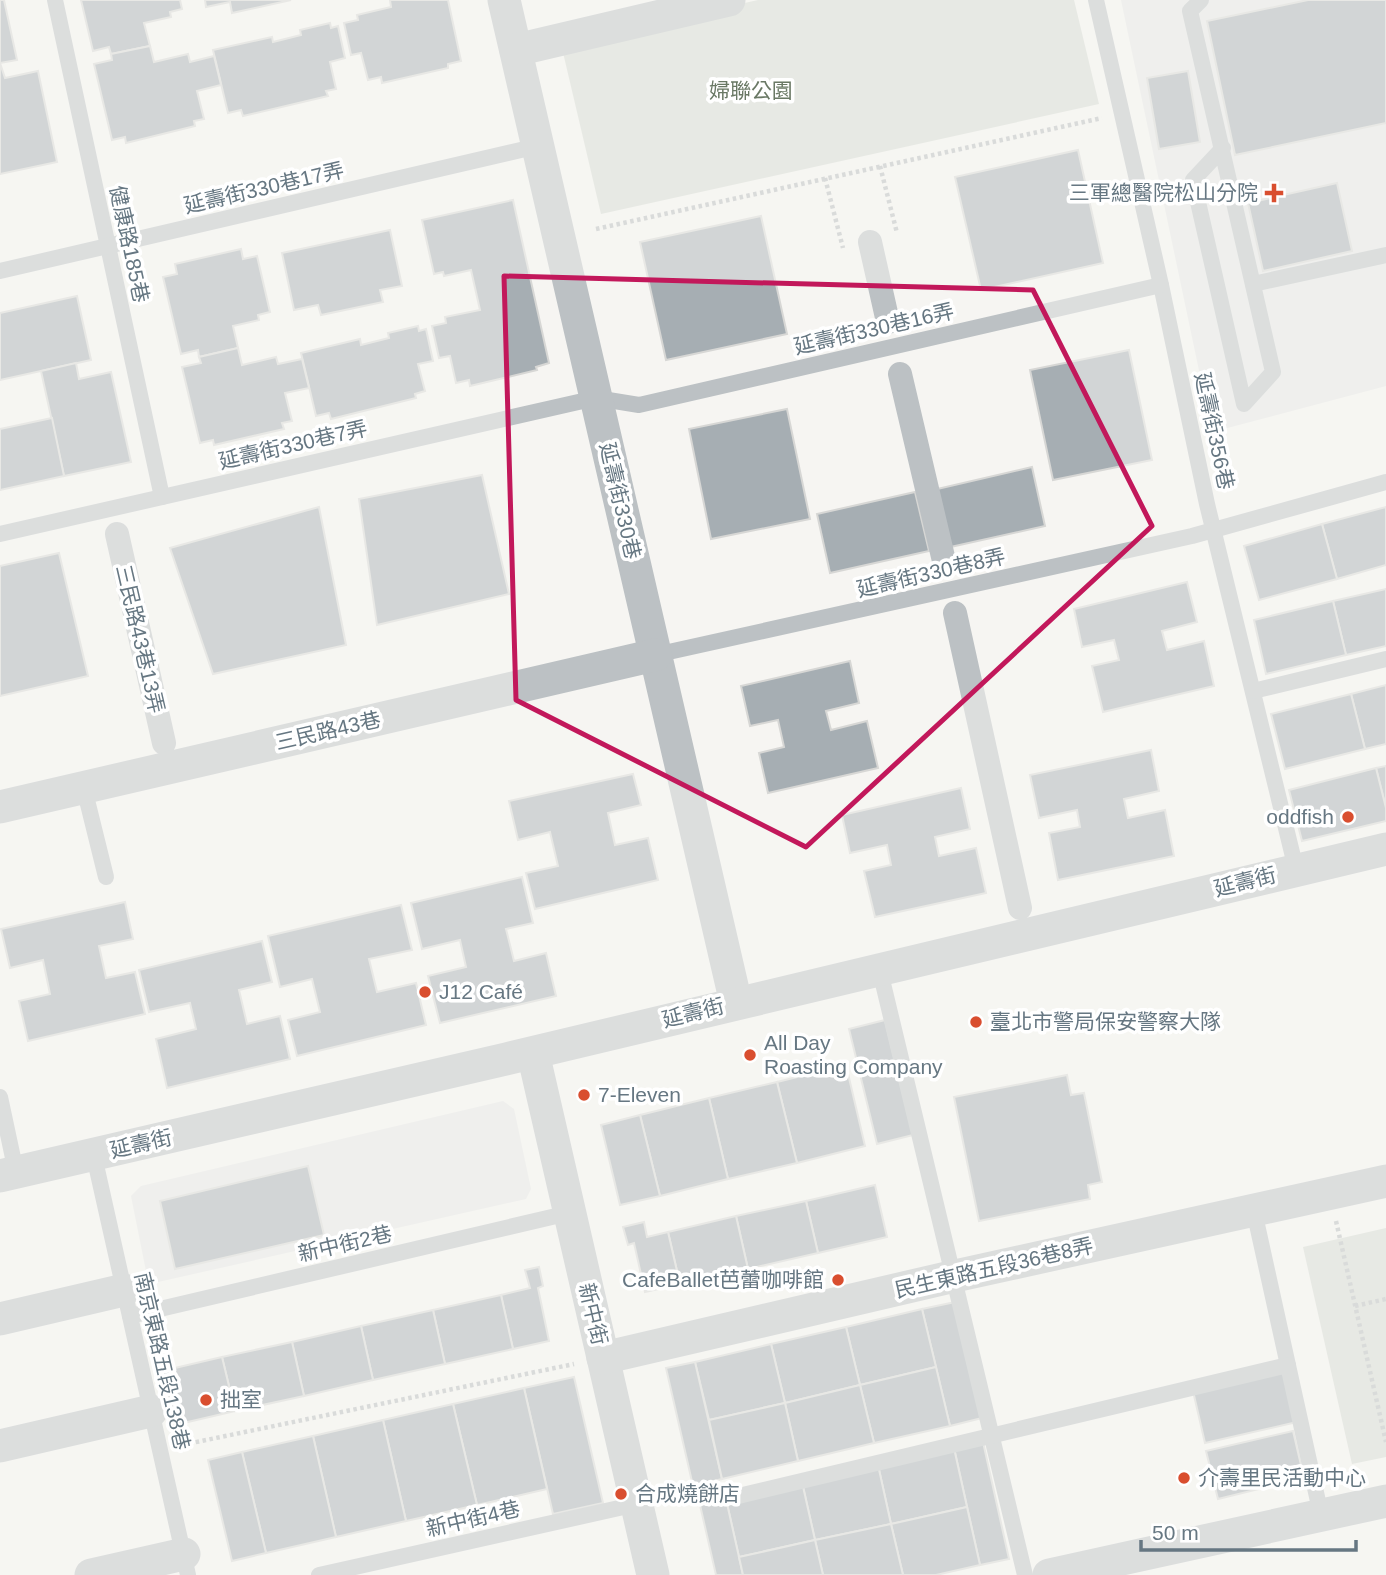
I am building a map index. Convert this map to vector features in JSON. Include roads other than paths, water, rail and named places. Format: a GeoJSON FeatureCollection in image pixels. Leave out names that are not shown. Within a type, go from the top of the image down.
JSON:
{"type":"FeatureCollection","features":[{"type":"Feature","properties":{"kind":"street","name":"延壽街330巷"},"geometry":{"type":"LineString","coordinates":[[504,0],[736,1003]]}},
{"type":"Feature","properties":{"kind":"street"},"geometry":{"type":"LineString","coordinates":[[516,50],[729,0]]}},
{"type":"Feature","properties":{"kind":"street"},"geometry":{"type":"LineString","coordinates":[[870,242],[888,322]]}},
{"type":"Feature","properties":{"kind":"street"},"geometry":{"type":"LineString","coordinates":[[901,373],[944,561]]}},
{"type":"Feature","properties":{"kind":"street","name":"三民路43巷13弄"},"geometry":{"type":"LineString","coordinates":[[117,534],[164,743]]}},
{"type":"Feature","properties":{"kind":"street"},"geometry":{"type":"LineString","coordinates":[[955,612],[1020,908]]}},
{"type":"Feature","properties":{"kind":"street","name":"三民路43巷"},"geometry":{"type":"LineString","coordinates":[[0,807],[655,655]]}},
{"type":"Feature","properties":{"kind":"street","name":"延壽街"},"geometry":{"type":"LineString","coordinates":[[8,1174],[533,1053],[1386,849]]}},
{"type":"Feature","properties":{"kind":"street","name":"新中街"},"geometry":{"type":"LineString","coordinates":[[533,1053],[653,1575]]}},
{"type":"Feature","properties":{"kind":"street","name":"民生東路五段36巷8弄"},"geometry":{"type":"LineString","coordinates":[[603,1358],[955,1276],[1386,1181]]}},
{"type":"Feature","properties":{"kind":"street"},"geometry":{"type":"LineString","coordinates":[[0,1319],[127,1303]]}},
{"type":"Feature","properties":{"kind":"street"},"geometry":{"type":"LineString","coordinates":[[0,1446],[151,1410]]}},
{"type":"Feature","properties":{"kind":"street"},"geometry":{"type":"LineString","coordinates":[[1049,1575],[1386,1501]]}},
{"type":"Feature","properties":{"kind":"street"},"geometry":{"type":"LineString","coordinates":[[91,1575],[186,1564]]}},
{"type":"Feature","properties":{"kind":"lane","name":"健康路185巷"},"geometry":{"type":"LineString","coordinates":[[55,0],[162,497]]}},
{"type":"Feature","properties":{"kind":"lane","name":"延壽街356巷"},"geometry":{"type":"LineString","coordinates":[[1096,0],[1214,529],[1296,869]]}},
{"type":"Feature","properties":{"kind":"lane"},"geometry":{"type":"LineString","coordinates":[[1201,0],[1190,11],[1223,148],[1273,373],[1244,404],[1193,180],[1223,148]]}},
{"type":"Feature","properties":{"kind":"lane","name":"延壽街330巷17弄"},"geometry":{"type":"LineString","coordinates":[[0,271],[538,146]]}},
{"type":"Feature","properties":{"kind":"lane"},"geometry":{"type":"LineString","coordinates":[[1253,284],[1386,255]]}},
{"type":"Feature","properties":{"kind":"lane","name":"延壽街330巷16弄"},"geometry":{"type":"LineString","coordinates":[[596,398],[639,405],[1161,285]]}},
{"type":"Feature","properties":{"kind":"lane","name":"延壽街330巷7弄"},"geometry":{"type":"LineString","coordinates":[[0,534],[596,398]]}},
{"type":"Feature","properties":{"kind":"lane","name":"延壽街330巷8弄"},"geometry":{"type":"LineString","coordinates":[[655,655],[1192,536],[1386,482]]}},
{"type":"Feature","properties":{"kind":"lane"},"geometry":{"type":"LineString","coordinates":[[1253,691],[1386,660]]}},
{"type":"Feature","properties":{"kind":"lane"},"geometry":{"type":"LineString","coordinates":[[84,788],[106,877]]}},
{"type":"Feature","properties":{"kind":"lane"},"geometry":{"type":"LineString","coordinates":[[880,971],[1025,1575]]}},
{"type":"Feature","properties":{"kind":"lane"},"geometry":{"type":"LineString","coordinates":[[0,1097],[8,1174]]}},
{"type":"Feature","properties":{"kind":"lane","name":"南京東路五段138巷"},"geometry":{"type":"LineString","coordinates":[[94,1156],[186,1564]]}},
{"type":"Feature","properties":{"kind":"lane"},"geometry":{"type":"LineString","coordinates":[[1254,1211],[1321,1515]]}},
{"type":"Feature","properties":{"kind":"lane","name":"新中街2巷"},"geometry":{"type":"LineString","coordinates":[[127,1303],[569,1213]]}},
{"type":"Feature","properties":{"kind":"lane"},"geometry":{"type":"LineString","coordinates":[[730,1498],[1288,1364]]}},
{"type":"Feature","properties":{"kind":"lane","name":"新中街4巷"},"geometry":{"type":"LineString","coordinates":[[319,1575],[637,1504]]}},
{"type":"Feature","properties":{"kind":"place","name":"三軍總醫院松山分院"},"geometry":{"type":"Point","coordinates":[1274,193]}},
{"type":"Feature","properties":{"kind":"place","name":"oddfish"},"geometry":{"type":"Point","coordinates":[1348,817]}},
{"type":"Feature","properties":{"kind":"place","name":"J12 Café"},"geometry":{"type":"Point","coordinates":[425,992]}},
{"type":"Feature","properties":{"kind":"place","name":"臺北市警局保安警察大隊"},"geometry":{"type":"Point","coordinates":[976,1022]}},
{"type":"Feature","properties":{"kind":"place","name":"All Day Roasting Company"},"geometry":{"type":"Point","coordinates":[750,1055]}},
{"type":"Feature","properties":{"kind":"place","name":"7-Eleven"},"geometry":{"type":"Point","coordinates":[584,1095]}},
{"type":"Feature","properties":{"kind":"place","name":"CafeBallet芭蕾咖啡館"},"geometry":{"type":"Point","coordinates":[838,1280]}},
{"type":"Feature","properties":{"kind":"place","name":"拙室"},"geometry":{"type":"Point","coordinates":[206,1400]}},
{"type":"Feature","properties":{"kind":"place","name":"介壽里民活動中心"},"geometry":{"type":"Point","coordinates":[1184,1478]}},
{"type":"Feature","properties":{"kind":"place","name":"合成燒餅店"},"geometry":{"type":"Point","coordinates":[621,1494]}},
{"type":"Feature","properties":{"kind":"park label","name":"婦聯公園"},"geometry":{"type":"Point","coordinates":[751,91]}}]}
